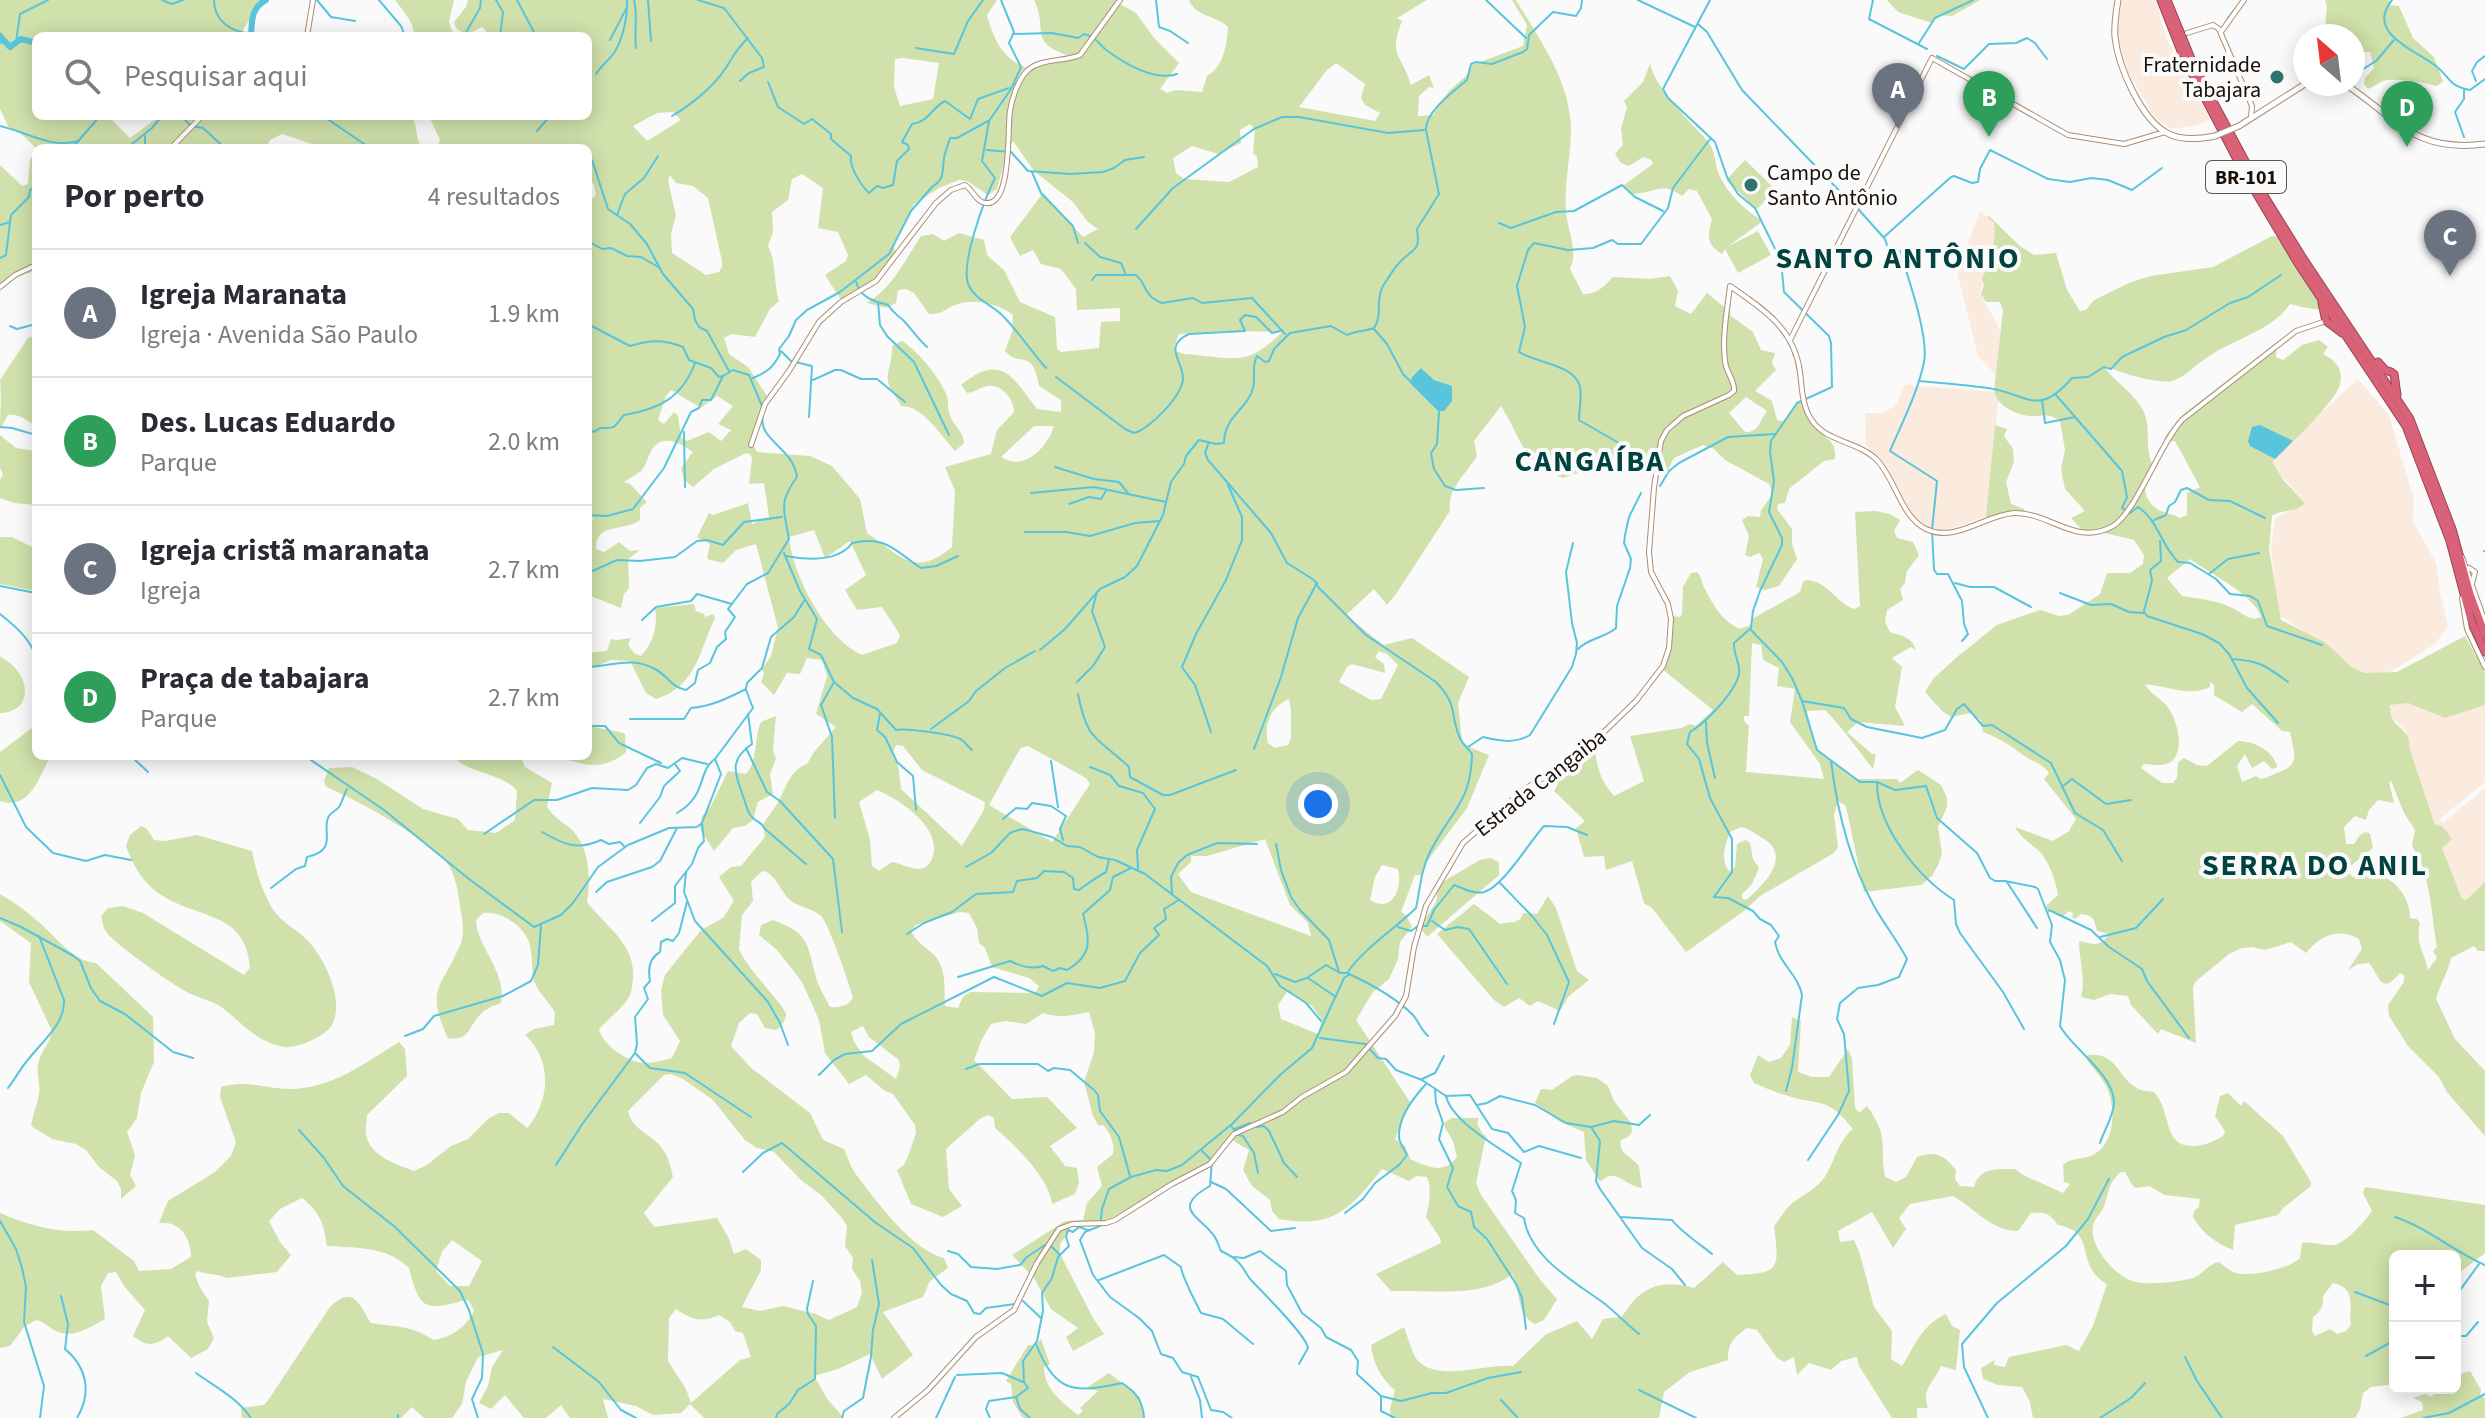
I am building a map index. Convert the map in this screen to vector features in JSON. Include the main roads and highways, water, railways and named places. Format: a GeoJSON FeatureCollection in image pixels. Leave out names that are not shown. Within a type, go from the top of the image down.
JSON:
{"type":"FeatureCollection","features":[{"type":"Feature","properties":{"kind":"highway","name":"BR-101"},"geometry":{"type":"LineString","coordinates":[[2161,0],[2171,31],[2232,151],[2280,235],[2318,293],[2327,315]]}},
{"type":"Feature","properties":{"kind":"highway","name":"BR-101"},"geometry":{"type":"LineString","coordinates":[[2167,0],[2194,66],[2261,191],[2400,404],[2422,445],[2485,635]]}},
{"type":"Feature","properties":{"kind":"highway"},"geometry":{"type":"LineString","coordinates":[[2356,337],[2335,310],[2327,315],[2396,408],[2417,452],[2450,541],[2471,620],[2485,652]]}},
{"type":"Feature","properties":{"kind":"highway"},"geometry":{"type":"LineString","coordinates":[[2345,320],[2382,367],[2392,373],[2400,404]]}},
{"type":"Feature","properties":{"kind":"highway"},"geometry":{"type":"LineString","coordinates":[[2396,392],[2401,380]]}},
{"type":"Feature","properties":{"kind":"main road"},"geometry":{"type":"LineString","coordinates":[[2118,0],[2117,50],[2142,107],[2165,132],[2193,139],[2215,136],[2239,126],[2293,92]]}},
{"type":"Feature","properties":{"kind":"main road"},"geometry":{"type":"LineString","coordinates":[[2361,96],[2395,122],[2428,141],[2454,147],[2485,144]]}},
{"type":"Feature","properties":{"kind":"water"},"geometry":{"type":"Polygon","coordinates":[[[1421,368],[1434,380],[1452,386],[1452,401],[1444,411],[1438,411],[1410,383],[1421,368]]]}},
{"type":"Feature","properties":{"kind":"water"},"geometry":{"type":"Polygon","coordinates":[[[2260,425],[2293,441],[2275,459],[2250,446],[2248,441],[2252,427],[2260,425]]]}},
{"type":"Feature","properties":{"kind":"waterway"},"geometry":{"type":"LineString","coordinates":[[16,42],[20,14],[48,0]]}},
{"type":"Feature","properties":{"kind":"waterway"},"geometry":{"type":"LineString","coordinates":[[162,0],[172,4],[183,0]]}},
{"type":"Feature","properties":{"kind":"waterway"},"geometry":{"type":"LineString","coordinates":[[214,0],[221,20],[243,32]]}},
{"type":"Feature","properties":{"kind":"waterway"},"geometry":{"type":"LineString","coordinates":[[251,32],[255,11],[266,0]]}},
{"type":"Feature","properties":{"kind":"waterway"},"geometry":{"type":"LineString","coordinates":[[317,0],[331,17],[355,21]]}},
{"type":"Feature","properties":{"kind":"waterway"},"geometry":{"type":"LineString","coordinates":[[379,0],[403,32]]}},
{"type":"Feature","properties":{"kind":"waterway"},"geometry":{"type":"LineString","coordinates":[[466,32],[480,8],[481,0]]}},
{"type":"Feature","properties":{"kind":"waterway"},"geometry":{"type":"LineString","coordinates":[[496,0],[503,12],[500,32]]}},
{"type":"Feature","properties":{"kind":"waterway"},"geometry":{"type":"LineString","coordinates":[[517,0],[534,32]]}},
{"type":"Feature","properties":{"kind":"waterway"},"geometry":{"type":"LineString","coordinates":[[596,74],[620,41],[627,0]]}},
{"type":"Feature","properties":{"kind":"waterway"},"geometry":{"type":"LineString","coordinates":[[634,0],[636,48]]}},
{"type":"Feature","properties":{"kind":"waterway"},"geometry":{"type":"LineString","coordinates":[[648,0],[651,41]]}},
{"type":"Feature","properties":{"kind":"waterway"},"geometry":{"type":"LineString","coordinates":[[698,0],[724,8],[762,58],[764,67],[740,81]]}},
{"type":"Feature","properties":{"kind":"waterway"},"geometry":{"type":"LineString","coordinates":[[916,48],[954,54],[968,21],[983,0]]}},
{"type":"Feature","properties":{"kind":"waterway"},"geometry":{"type":"LineString","coordinates":[[1001,0],[1014,32],[1009,43],[1021,67],[1011,89],[989,121],[982,161],[995,178],[974,232],[967,276],[972,291],[1002,315],[1046,368]]}},
{"type":"Feature","properties":{"kind":"waterway"},"geometry":{"type":"LineString","coordinates":[[1156,0],[1159,27],[1188,43]]}},
{"type":"Feature","properties":{"kind":"waterway"},"geometry":{"type":"LineString","coordinates":[[1486,0],[1526,38]]}},
{"type":"Feature","properties":{"kind":"waterway"},"geometry":{"type":"LineString","coordinates":[[1040,650],[1065,629],[1100,589],[1125,577],[1137,566],[1163,515],[1171,482],[1186,456],[1199,440],[1224,443],[1228,426],[1250,395],[1257,356],[1265,362],[1269,361],[1274,349],[1290,333],[1331,326],[1347,335],[1374,328],[1383,286],[1397,265],[1416,248],[1417,229],[1439,194],[1426,130],[1430,116],[1467,80],[1471,64],[1492,64],[1523,52],[1527,49],[1529,35],[1553,12],[1576,16],[1582,0]]}},
{"type":"Feature","properties":{"kind":"waterway"},"geometry":{"type":"LineString","coordinates":[[1638,0],[1695,27]]}},
{"type":"Feature","properties":{"kind":"waterway"},"geometry":{"type":"LineString","coordinates":[[1710,0],[1663,89],[1668,98],[1715,142],[1727,177],[1738,194],[1755,208],[1781,261],[1784,292],[1829,336],[1831,343],[1832,387],[1797,403],[1771,441],[1774,481],[1769,512],[1782,538],[1782,545],[1760,591],[1751,628],[1734,643],[1739,671],[1736,682],[1719,707],[1690,732],[1687,744],[1699,759],[1710,798],[1732,839],[1732,872],[1714,897],[1728,898],[1771,925],[1779,936],[1775,942],[1777,950],[1797,981],[1802,995],[1786,1091]]}},
{"type":"Feature","properties":{"kind":"waterway"},"geometry":{"type":"LineString","coordinates":[[1873,0],[1869,19],[1927,49]]}},
{"type":"Feature","properties":{"kind":"waterway"},"geometry":{"type":"LineString","coordinates":[[1919,43],[1935,18],[1973,0]]}},
{"type":"Feature","properties":{"kind":"waterway"},"geometry":{"type":"LineString","coordinates":[[2392,0],[2385,12],[2385,22],[2396,39],[2436,66],[2457,86],[2470,90],[2485,79]]}},
{"type":"Feature","properties":{"kind":"waterway"},"geometry":{"type":"LineString","coordinates":[[610,40],[626,9]]}},
{"type":"Feature","properties":{"kind":"waterway"},"geometry":{"type":"LineString","coordinates":[[2228,18],[2235,9]]}},
{"type":"Feature","properties":{"kind":"waterway"},"geometry":{"type":"LineString","coordinates":[[1698,24],[1707,32],[1742,90],[1854,206]]}},
{"type":"Feature","properties":{"kind":"waterway"},"geometry":{"type":"LineString","coordinates":[[1013,34],[1052,33],[1078,38],[1084,34],[1094,38],[1120,60],[1139,69],[1158,75],[1177,74]]}},
{"type":"Feature","properties":{"kind":"waterway"},"geometry":{"type":"LineString","coordinates":[[0,36],[10,47],[21,39],[32,42]]}},
{"type":"Feature","properties":{"kind":"waterway"},"geometry":{"type":"LineString","coordinates":[[672,116],[714,82],[748,38]]}},
{"type":"Feature","properties":{"kind":"waterway"},"geometry":{"type":"LineString","coordinates":[[1937,56],[1964,69],[1989,44],[2016,43],[2027,38],[2047,59]]}},
{"type":"Feature","properties":{"kind":"waterway"},"geometry":{"type":"LineString","coordinates":[[2365,68],[2376,61],[2394,40]]}},
{"type":"Feature","properties":{"kind":"waterway"},"geometry":{"type":"LineString","coordinates":[[0,43],[5,41]]}},
{"type":"Feature","properties":{"kind":"waterway"},"geometry":{"type":"LineString","coordinates":[[2476,81],[2472,71],[2485,56]]}},
{"type":"Feature","properties":{"kind":"waterway"},"geometry":{"type":"LineString","coordinates":[[768,82],[778,107],[804,124],[812,119],[831,134],[831,139],[851,156],[859,181],[869,193],[877,186],[893,185],[897,161],[909,149],[902,142],[912,124],[922,121],[945,101],[970,119],[978,99],[1009,88]]}},
{"type":"Feature","properties":{"kind":"waterway"},"geometry":{"type":"LineString","coordinates":[[2464,90],[2464,99],[2455,112],[2464,137]]}},
{"type":"Feature","properties":{"kind":"waterway"},"geometry":{"type":"LineString","coordinates":[[1136,229],[1173,188],[1254,129],[1282,117],[1299,117],[1388,133],[1424,130]]}},
{"type":"Feature","properties":{"kind":"waterway"},"geometry":{"type":"LineString","coordinates":[[76,144],[96,120]]}},
{"type":"Feature","properties":{"kind":"waterway"},"geometry":{"type":"LineString","coordinates":[[132,144],[159,120]]}},
{"type":"Feature","properties":{"kind":"waterway"},"geometry":{"type":"LineString","coordinates":[[185,120],[191,126],[203,128],[221,144]]}},
{"type":"Feature","properties":{"kind":"waterway"},"geometry":{"type":"LineString","coordinates":[[329,120],[364,144]]}},
{"type":"Feature","properties":{"kind":"waterway"},"geometry":{"type":"LineString","coordinates":[[537,131],[547,120]]}},
{"type":"Feature","properties":{"kind":"waterway"},"geometry":{"type":"LineString","coordinates":[[753,378],[775,363],[779,349],[796,320],[807,310],[840,292],[889,254],[911,211],[941,178],[950,138],[957,138],[988,121]]}},
{"type":"Feature","properties":{"kind":"waterway"},"geometry":{"type":"LineString","coordinates":[[0,126],[59,143],[79,141]]}},
{"type":"Feature","properties":{"kind":"waterway"},"geometry":{"type":"LineString","coordinates":[[145,136],[145,144]]}},
{"type":"Feature","properties":{"kind":"waterway"},"geometry":{"type":"LineString","coordinates":[[1636,453],[1579,420],[1580,387],[1571,373],[1519,352],[1525,327],[1517,286],[1528,250],[1534,243],[1568,250],[1593,248],[1612,240],[1618,244],[1641,244],[1668,208],[1673,188],[1710,139]]}},
{"type":"Feature","properties":{"kind":"waterway"},"geometry":{"type":"LineString","coordinates":[[987,150],[1011,152],[1028,171],[1070,174],[1103,172],[1125,160],[1144,157]]}},
{"type":"Feature","properties":{"kind":"waterway"},"geometry":{"type":"LineString","coordinates":[[1884,237],[1951,177],[1978,182],[1980,169],[1990,150],[2048,179],[2070,182],[2091,178],[2108,180],[2132,190],[2162,168]]}},
{"type":"Feature","properties":{"kind":"waterway"},"geometry":{"type":"LineString","coordinates":[[617,215],[625,194],[644,178],[658,156]]}},
{"type":"Feature","properties":{"kind":"waterway"},"geometry":{"type":"LineString","coordinates":[[592,160],[608,209],[630,224],[647,244],[663,274],[693,309],[699,327],[707,331],[729,371]]}},
{"type":"Feature","properties":{"kind":"waterway"},"geometry":{"type":"LineString","coordinates":[[1032,172],[1041,193],[1073,226],[1078,243]]}},
{"type":"Feature","properties":{"kind":"waterway"},"geometry":{"type":"LineString","coordinates":[[1499,223],[1511,228],[1556,212],[1574,211],[1622,185],[1635,197],[1663,211]]}},
{"type":"Feature","properties":{"kind":"waterway"},"geometry":{"type":"LineString","coordinates":[[0,258],[6,255],[11,215],[29,197],[32,189]]}},
{"type":"Feature","properties":{"kind":"waterway"},"geometry":{"type":"LineString","coordinates":[[1859,210],[1885,239],[1888,248],[1900,251],[1921,323],[1924,362],[1890,451],[1937,481],[1932,530],[1934,570],[1937,574],[1948,574],[1962,601],[1968,634],[1962,641]]}},
{"type":"Feature","properties":{"kind":"waterway"},"geometry":{"type":"LineString","coordinates":[[0,225],[10,222]]}},
{"type":"Feature","properties":{"kind":"waterway"},"geometry":{"type":"LineString","coordinates":[[592,243],[627,256],[641,257],[660,268]]}},
{"type":"Feature","properties":{"kind":"waterway"},"geometry":{"type":"LineString","coordinates":[[1085,243],[1100,257],[1121,263],[1126,275]]}},
{"type":"Feature","properties":{"kind":"waterway"},"geometry":{"type":"LineString","coordinates":[[1092,280],[1096,275],[1136,275],[1151,297],[1162,303],[1193,298],[1202,303],[1252,298],[1285,334]]}},
{"type":"Feature","properties":{"kind":"waterway"},"geometry":{"type":"LineString","coordinates":[[1919,381],[1988,388],[2041,400],[2060,390],[2072,378],[2088,377],[2104,367],[2111,369],[2122,357],[2186,330],[2230,303],[2248,297],[2281,275]]}},
{"type":"Feature","properties":{"kind":"waterway"},"geometry":{"type":"LineString","coordinates":[[856,282],[864,295],[888,305],[927,347]]}},
{"type":"Feature","properties":{"kind":"waterway"},"geometry":{"type":"LineString","coordinates":[[878,302],[880,325],[914,362],[949,435]]}},
{"type":"Feature","properties":{"kind":"waterway"},"geometry":{"type":"LineString","coordinates":[[1056,377],[1134,433],[1157,418],[1178,392],[1183,377],[1175,348],[1181,339],[1189,334],[1245,331],[1240,320],[1245,315],[1256,317],[1272,333],[1280,331]]}},
{"type":"Feature","properties":{"kind":"waterway"},"geometry":{"type":"LineString","coordinates":[[10,326],[17,329],[32,325]]}},
{"type":"Feature","properties":{"kind":"waterway"},"geometry":{"type":"LineString","coordinates":[[592,326],[630,346],[656,341],[683,347],[689,360],[711,368],[719,377],[723,376]]}},
{"type":"Feature","properties":{"kind":"waterway"},"geometry":{"type":"LineString","coordinates":[[1374,329],[1411,382]]}},
{"type":"Feature","properties":{"kind":"waterway"},"geometry":{"type":"LineString","coordinates":[[781,351],[791,361],[812,366],[809,417]]}},
{"type":"Feature","properties":{"kind":"waterway"},"geometry":{"type":"LineString","coordinates":[[592,431],[613,427],[624,415],[668,400],[683,385],[695,363]]}},
{"type":"Feature","properties":{"kind":"waterway"},"geometry":{"type":"LineString","coordinates":[[592,515],[607,516],[633,509],[664,468],[691,412],[699,408],[702,400],[711,400],[723,376],[733,370],[749,375],[762,406]]}},
{"type":"Feature","properties":{"kind":"waterway"},"geometry":{"type":"LineString","coordinates":[[813,380],[841,370],[861,379],[877,379],[905,402]]}},
{"type":"Feature","properties":{"kind":"waterway"},"geometry":{"type":"LineString","coordinates":[[2056,395],[2122,471],[2127,497],[2122,508],[2130,513],[2138,507],[2145,512],[2178,562],[2190,563],[2216,579],[2230,594],[2250,596],[2258,601],[2267,626],[2322,645]]}},
{"type":"Feature","properties":{"kind":"waterway"},"geometry":{"type":"LineString","coordinates":[[2042,400],[2045,423],[2075,417]]}},
{"type":"Feature","properties":{"kind":"waterway"},"geometry":{"type":"LineString","coordinates":[[1439,412],[1437,444],[1431,453],[1434,469],[1445,486],[1456,490],[1484,488]]}},
{"type":"Feature","properties":{"kind":"waterway"},"geometry":{"type":"LineString","coordinates":[[592,667],[638,663],[655,669],[686,690],[695,683],[698,670],[710,663],[717,647],[726,639],[725,632],[735,617],[728,609],[747,584],[768,573],[789,539],[785,500],[797,477],[789,458],[765,431],[763,415]]}},
{"type":"Feature","properties":{"kind":"waterway"},"geometry":{"type":"LineString","coordinates":[[0,427],[32,434]]}},
{"type":"Feature","properties":{"kind":"waterway"},"geometry":{"type":"LineString","coordinates":[[684,432],[685,487]]}},
{"type":"Feature","properties":{"kind":"waterway"},"geometry":{"type":"LineString","coordinates":[[1660,486],[1669,471],[1679,463],[1728,437],[1775,434]]}},
{"type":"Feature","properties":{"kind":"waterway"},"geometry":{"type":"LineString","coordinates":[[1209,442],[1205,453],[1208,460],[1271,533],[1287,563],[1314,580],[1366,635],[1436,682],[1443,690],[1451,704],[1460,738],[1472,754],[1468,785],[1427,859],[1416,908],[1371,947],[1347,973]]}},
{"type":"Feature","properties":{"kind":"waterway"},"geometry":{"type":"LineString","coordinates":[[1055,467],[1094,479],[1119,482],[1128,493]]}},
{"type":"Feature","properties":{"kind":"waterway"},"geometry":{"type":"LineString","coordinates":[[1211,732],[1195,685],[1182,667],[1196,634],[1226,580],[1242,540],[1242,517],[1228,485]]}},
{"type":"Feature","properties":{"kind":"waterway"},"geometry":{"type":"LineString","coordinates":[[1031,493],[1094,487],[1166,502]]}},
{"type":"Feature","properties":{"kind":"waterway"},"geometry":{"type":"LineString","coordinates":[[2154,520],[2166,515],[2181,490],[2187,488],[2209,500],[2230,501],[2265,518]]}},
{"type":"Feature","properties":{"kind":"waterway"},"geometry":{"type":"LineString","coordinates":[[1069,504],[1089,497],[1101,499],[1106,491]]}},
{"type":"Feature","properties":{"kind":"waterway"},"geometry":{"type":"LineString","coordinates":[[1578,649],[1616,628],[1617,606],[1631,559],[1624,543],[1625,535],[1629,517],[1641,493]]}},
{"type":"Feature","properties":{"kind":"waterway"},"geometry":{"type":"LineString","coordinates":[[592,571],[617,560],[675,557],[697,541],[707,540],[723,545],[744,522],[782,517]]}},
{"type":"Feature","properties":{"kind":"waterway"},"geometry":{"type":"LineString","coordinates":[[1025,532],[1066,532],[1090,536],[1135,523],[1159,521]]}},
{"type":"Feature","properties":{"kind":"waterway"},"geometry":{"type":"LineString","coordinates":[[786,556],[812,559],[831,557],[852,543],[864,541],[890,546],[921,568],[936,566],[958,556]]}},
{"type":"Feature","properties":{"kind":"waterway"},"geometry":{"type":"LineString","coordinates":[[2144,611],[2152,581],[2150,570],[2161,561],[2160,541]]}},
{"type":"Feature","properties":{"kind":"waterway"},"geometry":{"type":"LineString","coordinates":[[1468,747],[1483,737],[1513,741],[1530,735],[1572,667],[1577,643],[1566,572],[1573,543]]}},
{"type":"Feature","properties":{"kind":"waterway"},"geometry":{"type":"LineString","coordinates":[[784,553],[800,591],[817,619],[809,649],[821,655],[834,682],[853,698],[877,709],[896,730],[950,736],[962,740],[972,750]]}},
{"type":"Feature","properties":{"kind":"waterway"},"geometry":{"type":"LineString","coordinates":[[2209,574],[2228,559],[2259,553]]}},
{"type":"Feature","properties":{"kind":"waterway"},"geometry":{"type":"LineString","coordinates":[[1254,749],[1281,677],[1298,618],[1317,583]]}},
{"type":"Feature","properties":{"kind":"waterway"},"geometry":{"type":"LineString","coordinates":[[1955,583],[1970,587],[1994,587],[2031,607]]}},
{"type":"Feature","properties":{"kind":"waterway"},"geometry":{"type":"LineString","coordinates":[[0,586],[32,592]]}},
{"type":"Feature","properties":{"kind":"waterway"},"geometry":{"type":"LineString","coordinates":[[1077,682],[1093,666],[1105,647],[1092,611],[1097,592]]}},
{"type":"Feature","properties":{"kind":"waterway"},"geometry":{"type":"LineString","coordinates":[[2060,593],[2091,605],[2111,604],[2129,612],[2145,613],[2219,643],[2229,654],[2247,688],[2278,723]]}},
{"type":"Feature","properties":{"kind":"waterway"},"geometry":{"type":"LineString","coordinates":[[642,620],[656,607],[691,601],[697,594],[732,604]]}},
{"type":"Feature","properties":{"kind":"waterway"},"geometry":{"type":"LineString","coordinates":[[630,719],[684,719],[691,708],[719,702],[746,689],[747,683],[762,668],[771,637],[794,617],[804,601]]}},
{"type":"Feature","properties":{"kind":"waterway"},"geometry":{"type":"LineString","coordinates":[[0,614],[17,628],[32,648]]}},
{"type":"Feature","properties":{"kind":"waterway"},"geometry":{"type":"LineString","coordinates":[[1751,630],[1782,662],[1792,678],[1817,750],[1860,782],[1877,782],[1895,790],[1926,786],[1937,818],[1977,853],[1990,878],[2038,889],[2052,925],[2050,942],[2060,960],[2065,980],[2060,1026],[2100,1072],[2112,1092],[2112,1112],[2100,1143]]}},
{"type":"Feature","properties":{"kind":"waterway"},"geometry":{"type":"LineString","coordinates":[[931,729],[969,701],[976,691],[1005,668],[1035,651]]}},
{"type":"Feature","properties":{"kind":"waterway"},"geometry":{"type":"LineString","coordinates":[[2232,659],[2262,665],[2288,682]]}},
{"type":"Feature","properties":{"kind":"waterway"},"geometry":{"type":"LineString","coordinates":[[834,682],[821,705],[832,737],[835,818]]}},
{"type":"Feature","properties":{"kind":"waterway"},"geometry":{"type":"LineString","coordinates":[[677,813],[693,799],[709,764],[753,708],[746,690]]}},
{"type":"Feature","properties":{"kind":"waterway"},"geometry":{"type":"LineString","coordinates":[[1078,694],[1086,722],[1095,737],[1129,767],[1130,777],[1163,795],[1236,770]]}},
{"type":"Feature","properties":{"kind":"waterway"},"geometry":{"type":"LineString","coordinates":[[1802,701],[1844,708],[1851,719],[1867,727],[1922,738],[1945,730],[1957,709],[1964,704],[1983,726],[1992,725],[2051,763],[2075,813],[2103,830],[2122,861]]}},
{"type":"Feature","properties":{"kind":"waterway"},"geometry":{"type":"LineString","coordinates":[[748,714],[752,744],[736,763],[738,783],[747,809],[754,819],[806,864]]}},
{"type":"Feature","properties":{"kind":"waterway"},"geometry":{"type":"LineString","coordinates":[[880,714],[877,730],[885,737],[897,762],[913,776],[916,810]]}},
{"type":"Feature","properties":{"kind":"waterway"},"geometry":{"type":"LineString","coordinates":[[1706,722],[1715,778]]}},
{"type":"Feature","properties":{"kind":"waterway"},"geometry":{"type":"LineString","coordinates":[[592,726],[605,726],[619,743],[661,763]]}},
{"type":"Feature","properties":{"kind":"waterway"},"geometry":{"type":"LineString","coordinates":[[746,748],[767,792],[780,801],[833,859],[842,932]]}},
{"type":"Feature","properties":{"kind":"waterway"},"geometry":{"type":"LineString","coordinates":[[484,834],[534,800],[557,800],[592,788],[628,790],[636,785],[647,768],[656,764],[668,768],[682,758],[707,764]]}},
{"type":"Feature","properties":{"kind":"waterway"},"geometry":{"type":"LineString","coordinates":[[652,921],[675,903],[675,886],[704,841],[702,823],[721,774],[715,759]]}},
{"type":"Feature","properties":{"kind":"waterway"},"geometry":{"type":"LineString","coordinates":[[135,760],[148,772]]}},
{"type":"Feature","properties":{"kind":"waterway"},"geometry":{"type":"LineString","coordinates":[[311,760],[384,810],[534,927],[561,915],[598,867],[628,845],[669,828],[697,827],[702,823]]}},
{"type":"Feature","properties":{"kind":"waterway"},"geometry":{"type":"LineString","coordinates":[[1051,761],[1058,807]]}},
{"type":"Feature","properties":{"kind":"waterway"},"geometry":{"type":"LineString","coordinates":[[1808,1160],[1838,1115],[1849,1091],[1844,1034],[1837,1019],[1840,1003],[1858,988],[1899,977],[1907,959],[1874,906],[1851,854],[1831,761]]}},
{"type":"Feature","properties":{"kind":"waterway"},"geometry":{"type":"LineString","coordinates":[[640,823],[660,797],[664,786],[680,771],[675,764]]}},
{"type":"Feature","properties":{"kind":"waterway"},"geometry":{"type":"LineString","coordinates":[[1090,767],[1110,775],[1119,786],[1143,793],[1155,809],[1137,850],[1138,869]]}},
{"type":"Feature","properties":{"kind":"waterway"},"geometry":{"type":"LineString","coordinates":[[0,775],[26,827],[53,853],[86,861],[105,855],[131,860]]}},
{"type":"Feature","properties":{"kind":"waterway"},"geometry":{"type":"LineString","coordinates":[[2062,787],[2072,779],[2106,804],[2131,800]]}},
{"type":"Feature","properties":{"kind":"waterway"},"geometry":{"type":"LineString","coordinates":[[1877,783],[1879,800],[1892,834],[1927,879],[1954,900],[1960,933],[2003,992],[2024,1029]]}},
{"type":"Feature","properties":{"kind":"waterway"},"geometry":{"type":"LineString","coordinates":[[271,888],[305,866],[307,857],[323,849],[327,839],[327,821],[339,807],[347,789]]}},
{"type":"Feature","properties":{"kind":"waterway"},"geometry":{"type":"LineString","coordinates":[[1003,819],[1016,808],[1027,809],[1032,803],[1051,806],[1066,816],[1060,829],[1063,840]]}},
{"type":"Feature","properties":{"kind":"waterway"},"geometry":{"type":"LineString","coordinates":[[1398,927],[1411,931],[1418,926],[1427,926],[1434,910],[1454,885],[1477,893],[1491,888],[1508,873],[1544,826],[1567,827],[1587,835]]}},
{"type":"Feature","properties":{"kind":"waterway"},"geometry":{"type":"LineString","coordinates":[[596,892],[607,882],[652,867],[660,861],[677,828]]}},
{"type":"Feature","properties":{"kind":"waterway"},"geometry":{"type":"LineString","coordinates":[[966,867],[991,853],[1010,833],[1023,829],[1052,837],[1067,846],[1080,847],[1098,857],[1115,860],[1145,874],[1267,966],[1280,986],[1306,1003],[1321,1021]]}},
{"type":"Feature","properties":{"kind":"waterway"},"geometry":{"type":"LineString","coordinates":[[542,832],[570,845],[601,840],[609,844],[620,842],[624,846]]}},
{"type":"Feature","properties":{"kind":"waterway"},"geometry":{"type":"LineString","coordinates":[[1172,893],[1171,877],[1178,863],[1187,855],[1217,843],[1257,844]]}},
{"type":"Feature","properties":{"kind":"waterway"},"geometry":{"type":"LineString","coordinates":[[1276,844],[1291,897],[1329,940],[1339,972]]}},
{"type":"Feature","properties":{"kind":"waterway"},"geometry":{"type":"LineString","coordinates":[[907,934],[924,923],[952,912],[976,894],[1013,892],[1017,881],[1037,878],[1044,871],[1064,872],[1073,878],[1074,889],[1079,890],[1106,872],[1109,859]]}},
{"type":"Feature","properties":{"kind":"waterway"},"geometry":{"type":"LineString","coordinates":[[958,977],[1010,961],[1026,967],[1067,970],[1081,958],[1087,946],[1083,914],[1110,890],[1113,877],[1131,868]]}},
{"type":"Feature","properties":{"kind":"waterway"},"geometry":{"type":"LineString","coordinates":[[686,873],[684,892],[695,921],[768,1002],[788,1045]]}},
{"type":"Feature","properties":{"kind":"waterway"},"geometry":{"type":"LineString","coordinates":[[2007,882],[2037,928]]}},
{"type":"Feature","properties":{"kind":"waterway"},"geometry":{"type":"LineString","coordinates":[[1500,883],[1547,935],[1569,982],[1554,1024]]}},
{"type":"Feature","properties":{"kind":"waterway"},"geometry":{"type":"LineString","coordinates":[[2100,937],[2136,928],[2163,899]]}},
{"type":"Feature","properties":{"kind":"waterway"},"geometry":{"type":"LineString","coordinates":[[819,1075],[834,1060],[845,1054],[872,1051],[901,1024],[994,977],[1042,996],[1067,983],[1100,988],[1125,981],[1140,953],[1159,935],[1154,928],[1166,919],[1164,909],[1179,900]]}},
{"type":"Feature","properties":{"kind":"waterway"},"geometry":{"type":"LineString","coordinates":[[556,1165],[635,1053],[635,1017],[648,999],[644,988],[650,981],[650,965],[660,952],[661,942],[667,939],[673,941],[679,933],[687,902]]}},
{"type":"Feature","properties":{"kind":"waterway"},"geometry":{"type":"LineString","coordinates":[[2049,910],[2091,930],[2109,947],[2142,969],[2147,981],[2189,1038]]}},
{"type":"Feature","properties":{"kind":"waterway"},"geometry":{"type":"LineString","coordinates":[[0,918],[72,955],[80,961],[100,1001],[125,1014],[173,1052],[193,1058]]}},
{"type":"Feature","properties":{"kind":"waterway"},"geometry":{"type":"LineString","coordinates":[[1432,921],[1445,930],[1458,927],[1469,929],[1507,984]]}},
{"type":"Feature","properties":{"kind":"waterway"},"geometry":{"type":"LineString","coordinates":[[405,1036],[423,1029],[434,1016],[503,996],[531,981],[538,965],[541,925]]}},
{"type":"Feature","properties":{"kind":"waterway"},"geometry":{"type":"LineString","coordinates":[[8,1088],[51,1033],[63,1009],[64,1000],[39,936]]}},
{"type":"Feature","properties":{"kind":"waterway"},"geometry":{"type":"LineString","coordinates":[[1275,974],[1295,982],[1326,965],[1340,973],[1347,973],[1399,1003],[1413,1015],[1428,1036]]}},
{"type":"Feature","properties":{"kind":"waterway"},"geometry":{"type":"LineString","coordinates":[[1232,1418],[1223,1412],[1211,1410],[1198,1377],[1182,1372],[1173,1358],[1161,1354],[1152,1331],[1110,1297],[1093,1275],[1080,1240],[1085,1232],[1100,1226],[1109,1189],[1131,1177],[1156,1170],[1167,1171],[1182,1165],[1232,1124],[1280,1075],[1312,1048],[1344,978],[1350,974]]}},
{"type":"Feature","properties":{"kind":"waterway"},"geometry":{"type":"LineString","coordinates":[[1308,978],[1336,997]]}},
{"type":"Feature","properties":{"kind":"waterway"},"geometry":{"type":"LineString","coordinates":[[1320,1038],[1365,1044],[1396,1070],[1422,1080],[1446,1096],[1470,1095],[1492,1129],[1508,1133],[1524,1152],[1539,1146],[1581,1158]]}},
{"type":"Feature","properties":{"kind":"waterway"},"geometry":{"type":"LineString","coordinates":[[636,1054],[650,1068],[685,1073],[751,1117]]}},
{"type":"Feature","properties":{"kind":"waterway"},"geometry":{"type":"LineString","coordinates":[[1422,1079],[1435,1073],[1444,1056]]}},
{"type":"Feature","properties":{"kind":"waterway"},"geometry":{"type":"LineString","coordinates":[[966,1069],[979,1064],[1038,1064],[1048,1071],[1054,1068],[1070,1070],[1098,1095],[1100,1111],[1119,1137],[1130,1176]]}},
{"type":"Feature","properties":{"kind":"waterway"},"geometry":{"type":"LineString","coordinates":[[1345,1213],[1407,1155],[1399,1139],[1399,1130],[1412,1101],[1426,1084]]}},
{"type":"Feature","properties":{"kind":"waterway"},"geometry":{"type":"LineString","coordinates":[[1435,1090],[1443,1123],[1439,1139],[1453,1168],[1447,1187],[1458,1206],[1471,1212],[1474,1227],[1487,1239],[1516,1284],[1522,1298],[1526,1329]]}},
{"type":"Feature","properties":{"kind":"waterway"},"geometry":{"type":"LineString","coordinates":[[1446,1096],[1450,1106],[1467,1125],[1521,1163],[1512,1191],[1516,1200],[1515,1213],[1524,1218],[1528,1232],[1544,1257],[1639,1334]]}},
{"type":"Feature","properties":{"kind":"waterway"},"geometry":{"type":"LineString","coordinates":[[1477,1105],[1500,1096],[1535,1105],[1566,1123],[1591,1127],[1614,1121],[1639,1125],[1650,1115]]}},
{"type":"Feature","properties":{"kind":"waterway"},"geometry":{"type":"LineString","coordinates":[[1235,1129],[1250,1123],[1256,1127],[1264,1126],[1284,1163],[1297,1177]]}},
{"type":"Feature","properties":{"kind":"waterway"},"geometry":{"type":"LineString","coordinates":[[1231,1126],[1238,1135],[1243,1136],[1254,1153],[1258,1173]]}},
{"type":"Feature","properties":{"kind":"waterway"},"geometry":{"type":"LineString","coordinates":[[1591,1127],[1600,1141],[1596,1181],[1600,1189],[1642,1248],[1672,1269],[1685,1285]]}},
{"type":"Feature","properties":{"kind":"waterway"},"geometry":{"type":"LineString","coordinates":[[299,1130],[343,1186],[395,1227],[460,1291],[483,1354],[482,1378],[472,1399],[478,1418]]}},
{"type":"Feature","properties":{"kind":"waterway"},"geometry":{"type":"LineString","coordinates":[[743,1172],[763,1153],[782,1143],[876,1223],[913,1248],[941,1285],[951,1294],[967,1301],[974,1313],[1015,1304]]}},
{"type":"Feature","properties":{"kind":"waterway"},"geometry":{"type":"LineString","coordinates":[[1202,1151],[1212,1161],[1210,1186],[1197,1194],[1190,1208],[1211,1232],[1221,1251],[1239,1263],[1306,1342],[1308,1348],[1299,1364]]}},
{"type":"Feature","properties":{"kind":"waterway"},"geometry":{"type":"LineString","coordinates":[[1988,1418],[1964,1367],[1962,1344],[1997,1303],[2066,1246],[2088,1219],[2109,1179]]}},
{"type":"Feature","properties":{"kind":"waterway"},"geometry":{"type":"LineString","coordinates":[[1211,1182],[1226,1189],[1271,1231],[1295,1228]]}},
{"type":"Feature","properties":{"kind":"waterway"},"geometry":{"type":"LineString","coordinates":[[1620,1217],[1672,1220],[1712,1254]]}},
{"type":"Feature","properties":{"kind":"waterway"},"geometry":{"type":"LineString","coordinates":[[2395,1217],[2485,1265]]}},
{"type":"Feature","properties":{"kind":"waterway"},"geometry":{"type":"LineString","coordinates":[[0,1221],[16,1249],[26,1287],[24,1322],[44,1386],[40,1418]]}},
{"type":"Feature","properties":{"kind":"waterway"},"geometry":{"type":"LineString","coordinates":[[990,1418],[986,1409],[989,1401],[1016,1397],[1028,1388],[1024,1382],[1023,1361],[1037,1341],[1043,1311],[1042,1293],[1052,1278],[1058,1257],[1069,1246],[1066,1237],[1068,1230],[1073,1232],[1079,1227],[1088,1230]]}},
{"type":"Feature","properties":{"kind":"waterway"},"geometry":{"type":"LineString","coordinates":[[948,1251],[958,1254],[971,1267],[997,1269],[1020,1265],[1045,1245]]}},
{"type":"Feature","properties":{"kind":"waterway"},"geometry":{"type":"LineString","coordinates":[[1050,1245],[1059,1254]]}},
{"type":"Feature","properties":{"kind":"waterway"},"geometry":{"type":"LineString","coordinates":[[1234,1257],[1244,1258],[1260,1251],[1286,1271],[1287,1285],[1302,1313],[1321,1328],[1326,1337],[1351,1350],[1358,1361],[1357,1374],[1381,1396],[1401,1401],[1432,1393],[1446,1393],[1488,1378],[1521,1372]]}},
{"type":"Feature","properties":{"kind":"waterway"},"geometry":{"type":"LineString","coordinates":[[1099,1280],[1164,1255],[1181,1267],[1201,1313],[1223,1319],[1253,1344]]}},
{"type":"Feature","properties":{"kind":"waterway"},"geometry":{"type":"LineString","coordinates":[[842,1418],[844,1411],[863,1398],[871,1357],[879,1304],[872,1260]]}},
{"type":"Feature","properties":{"kind":"waterway"},"geometry":{"type":"LineString","coordinates":[[2461,1289],[2479,1264]]}},
{"type":"Feature","properties":{"kind":"waterway"},"geometry":{"type":"LineString","coordinates":[[776,1418],[798,1390],[815,1379],[816,1326],[807,1309],[813,1281]]}},
{"type":"Feature","properties":{"kind":"waterway"},"geometry":{"type":"LineString","coordinates":[[2355,1292],[2389,1305]]}},
{"type":"Feature","properties":{"kind":"waterway"},"geometry":{"type":"LineString","coordinates":[[61,1296],[68,1324],[65,1349],[78,1364],[85,1381],[85,1399],[77,1418]]}},
{"type":"Feature","properties":{"kind":"waterway"},"geometry":{"type":"LineString","coordinates":[[1023,1301],[1041,1318]]}},
{"type":"Feature","properties":{"kind":"waterway"},"geometry":{"type":"LineString","coordinates":[[2461,1336],[2466,1336],[2478,1322]]}},
{"type":"Feature","properties":{"kind":"waterway"},"geometry":{"type":"LineString","coordinates":[[2366,1356],[2389,1343]]}},
{"type":"Feature","properties":{"kind":"waterway"},"geometry":{"type":"LineString","coordinates":[[1036,1344],[1051,1373],[1059,1381],[1079,1388],[1122,1383],[1138,1398],[1144,1418]]}},
{"type":"Feature","properties":{"kind":"waterway"},"geometry":{"type":"LineString","coordinates":[[553,1347],[599,1382],[621,1410],[636,1418]]}},
{"type":"Feature","properties":{"kind":"waterway"},"geometry":{"type":"LineString","coordinates":[[2185,1357],[2222,1418]]}},
{"type":"Feature","properties":{"kind":"waterway"},"geometry":{"type":"LineString","coordinates":[[196,1373],[233,1398],[251,1418]]}},
{"type":"Feature","properties":{"kind":"waterway"},"geometry":{"type":"LineString","coordinates":[[957,1375],[1002,1373],[1023,1382]]}},
{"type":"Feature","properties":{"kind":"waterway"},"geometry":{"type":"LineString","coordinates":[[936,1418],[955,1377]]}},
{"type":"Feature","properties":{"kind":"waterway"},"geometry":{"type":"LineString","coordinates":[[1191,1377],[1200,1400],[1202,1418]]}},
{"type":"Feature","properties":{"kind":"waterway"},"geometry":{"type":"LineString","coordinates":[[2100,1418],[2131,1398],[2145,1383]]}},
{"type":"Feature","properties":{"kind":"waterway"},"geometry":{"type":"LineString","coordinates":[[1639,1390],[1696,1418]]}},
{"type":"Feature","properties":{"kind":"waterway"},"geometry":{"type":"LineString","coordinates":[[2423,1418],[2449,1413],[2485,1394]]}},
{"type":"Feature","properties":{"kind":"waterway"},"geometry":{"type":"LineString","coordinates":[[1016,1397],[1020,1409],[1030,1418]]}},
{"type":"Feature","properties":{"kind":"waterway"},"geometry":{"type":"LineString","coordinates":[[1381,1397],[1381,1411],[1395,1418]]}},
{"type":"Feature","properties":{"kind":"waterway"},"geometry":{"type":"LineString","coordinates":[[1501,1400],[1518,1418]]}},
{"type":"Feature","properties":{"kind":"place","name":"Fraternidade Tabajara"},"geometry":{"type":"Point","coordinates":[2277,77]}},
{"type":"Feature","properties":{"kind":"place","name":"Igreja Maranata"},"geometry":{"type":"Point","coordinates":[1898,129]}},
{"type":"Feature","properties":{"kind":"place","name":"Des. Lucas Eduardo"},"geometry":{"type":"Point","coordinates":[1989,137]}},
{"type":"Feature","properties":{"kind":"place","name":"Praça de tabajara"},"geometry":{"type":"Point","coordinates":[2407,147]}},
{"type":"Feature","properties":{"kind":"place","name":"Campo de Santo Antônio"},"geometry":{"type":"Point","coordinates":[1751,185]}},
{"type":"Feature","properties":{"kind":"place","name":"Igreja cristã maranata"},"geometry":{"type":"Point","coordinates":[2450,276]}},
{"type":"Feature","properties":{"kind":"district","name":"SANTO ANTÔNIO"},"geometry":{"type":"Point","coordinates":[1898,258]}},
{"type":"Feature","properties":{"kind":"district","name":"CANGAÍBA"},"geometry":{"type":"Point","coordinates":[1590,461]}},
{"type":"Feature","properties":{"kind":"district","name":"SERRA DO ANIL"},"geometry":{"type":"Point","coordinates":[2315,865]}}]}
